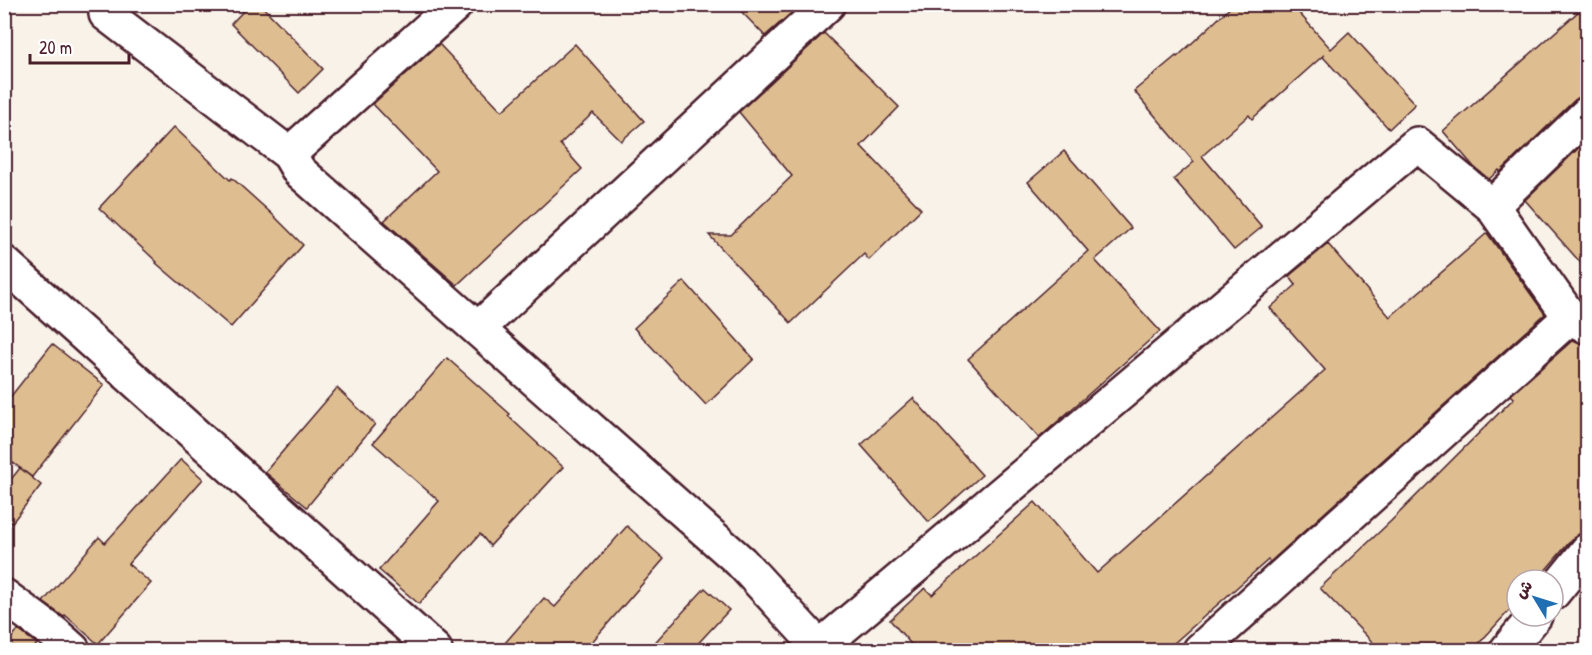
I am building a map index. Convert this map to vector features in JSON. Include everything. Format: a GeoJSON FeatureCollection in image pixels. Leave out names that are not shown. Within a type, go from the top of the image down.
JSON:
{"type":"FeatureCollection","features":[{"type":"Feature","properties":{"kind":"street"},"geometry":{"type":"LineString","coordinates":[[114,4],[106,14],[289,154],[299,171],[741,562],[818,649],[1417,144],[1492,206],[1579,322],[1200,651]]}},
{"type":"Feature","properties":{"kind":"street"},"geometry":{"type":"LineString","coordinates":[[289,154],[456,4]]}},
{"type":"Feature","properties":{"kind":"street"},"geometry":{"type":"LineString","coordinates":[[478,329],[828,4]]}},
{"type":"Feature","properties":{"kind":"street"},"geometry":{"type":"LineString","coordinates":[[1492,206],[1587,114]]}},
{"type":"Feature","properties":{"kind":"street"},"geometry":{"type":"LineString","coordinates":[[4,263],[435,651]]}},
{"type":"Feature","properties":{"kind":"street"},"geometry":{"type":"LineString","coordinates":[[1565,578],[1587,550]]}},
{"type":"Feature","properties":{"kind":"street"},"geometry":{"type":"LineString","coordinates":[[4,596],[54,633],[73,651]]}},
{"type":"Feature","properties":{"kind":"street"},"geometry":{"type":"LineString","coordinates":[[1507,651],[1525,628]]}},
{"type":"Feature","properties":{"kind":"building"},"geometry":{"type":"Polygon","coordinates":[[[250,4],[260,4],[323,69],[299,93],[231,24],[250,4]]]}},
{"type":"Feature","properties":{"kind":"building"},"geometry":{"type":"Polygon","coordinates":[[[734,4],[795,4],[798,7],[765,36],[734,4]]]}},
{"type":"Feature","properties":{"kind":"building"},"geometry":{"type":"Polygon","coordinates":[[[1234,4],[1291,4],[1331,49],[1349,32],[1415,104],[1389,129],[1323,57],[1325,54],[1252,119],[1249,115],[1202,156],[1262,227],[1234,250],[1174,179],[1194,162],[1134,91],[1177,57],[1234,4]]]}},
{"type":"Feature","properties":{"kind":"building"},"geometry":{"type":"Polygon","coordinates":[[[1587,4],[1587,95],[1575,100],[1500,172],[1499,170],[1489,179],[1474,167],[1443,131],[1587,4]]]}},
{"type":"Feature","properties":{"kind":"building"},"geometry":{"type":"Polygon","coordinates":[[[824,33],[899,107],[861,146],[921,209],[869,260],[864,254],[791,323],[709,235],[731,235],[792,176],[739,112],[824,33]]]}},
{"type":"Feature","properties":{"kind":"building"},"geometry":{"type":"Polygon","coordinates":[[[439,44],[502,111],[575,44],[644,121],[621,141],[593,113],[560,144],[582,169],[457,285],[384,221],[437,171],[373,104],[439,44]]]}},
{"type":"Feature","properties":{"kind":"building"},"geometry":{"type":"Polygon","coordinates":[[[174,127],[230,180],[232,178],[271,213],[303,245],[231,327],[156,263],[99,208],[174,127]]]}},
{"type":"Feature","properties":{"kind":"building"},"geometry":{"type":"Polygon","coordinates":[[[1587,140],[1587,270],[1525,200],[1587,140]]]}},
{"type":"Feature","properties":{"kind":"building"},"geometry":{"type":"Polygon","coordinates":[[[1064,151],[1131,228],[1095,260],[1160,331],[1039,438],[968,359],[1088,251],[1028,182],[1064,151]]]}},
{"type":"Feature","properties":{"kind":"building"},"geometry":{"type":"Polygon","coordinates":[[[1487,233],[1545,314],[1270,562],[1268,560],[1165,651],[917,651],[890,620],[925,588],[932,595],[1035,502],[1097,573],[1325,370],[1270,308],[1296,285],[1289,276],[1328,244],[1390,317],[1487,233]]]}},
{"type":"Feature","properties":{"kind":"building"},"geometry":{"type":"Polygon","coordinates":[[[684,281],[754,359],[706,405],[634,328],[684,281]]]}},
{"type":"Feature","properties":{"kind":"building"},"geometry":{"type":"Polygon","coordinates":[[[1573,340],[1587,346],[1587,529],[1573,538],[1547,568],[1505,568],[1505,615],[1472,651],[1381,651],[1320,588],[1391,521],[1514,398],[1511,395],[1573,340]]]}},
{"type":"Feature","properties":{"kind":"building"},"geometry":{"type":"Polygon","coordinates":[[[52,344],[104,385],[32,477],[4,456],[4,405],[52,344]]]}},
{"type":"Feature","properties":{"kind":"building"},"geometry":{"type":"Polygon","coordinates":[[[447,358],[510,414],[508,416],[563,467],[490,546],[480,534],[419,604],[379,570],[439,501],[373,443],[447,358]]]}},
{"type":"Feature","properties":{"kind":"building"},"geometry":{"type":"Polygon","coordinates":[[[337,388],[375,424],[307,507],[265,472],[337,388]]]}},
{"type":"Feature","properties":{"kind":"building"},"geometry":{"type":"Polygon","coordinates":[[[913,398],[982,475],[929,522],[861,445],[913,398]]]}},
{"type":"Feature","properties":{"kind":"building"},"geometry":{"type":"Polygon","coordinates":[[[181,459],[203,479],[128,564],[151,583],[98,644],[65,615],[64,617],[43,602],[99,537],[105,543],[181,459]]]}},
{"type":"Feature","properties":{"kind":"building"},"geometry":{"type":"Polygon","coordinates":[[[20,468],[41,485],[4,533],[4,488],[20,468]]]}},
{"type":"Feature","properties":{"kind":"building"},"geometry":{"type":"Polygon","coordinates":[[[627,526],[664,559],[584,651],[498,651],[544,598],[555,607],[627,526]]]}},
{"type":"Feature","properties":{"kind":"building"},"geometry":{"type":"Polygon","coordinates":[[[705,588],[729,610],[691,651],[647,651],[705,588]]]}},
{"type":"Feature","properties":{"kind":"building"},"geometry":{"type":"Polygon","coordinates":[[[18,630],[37,644],[31,651],[4,651],[4,646],[18,630]]]}}]}
